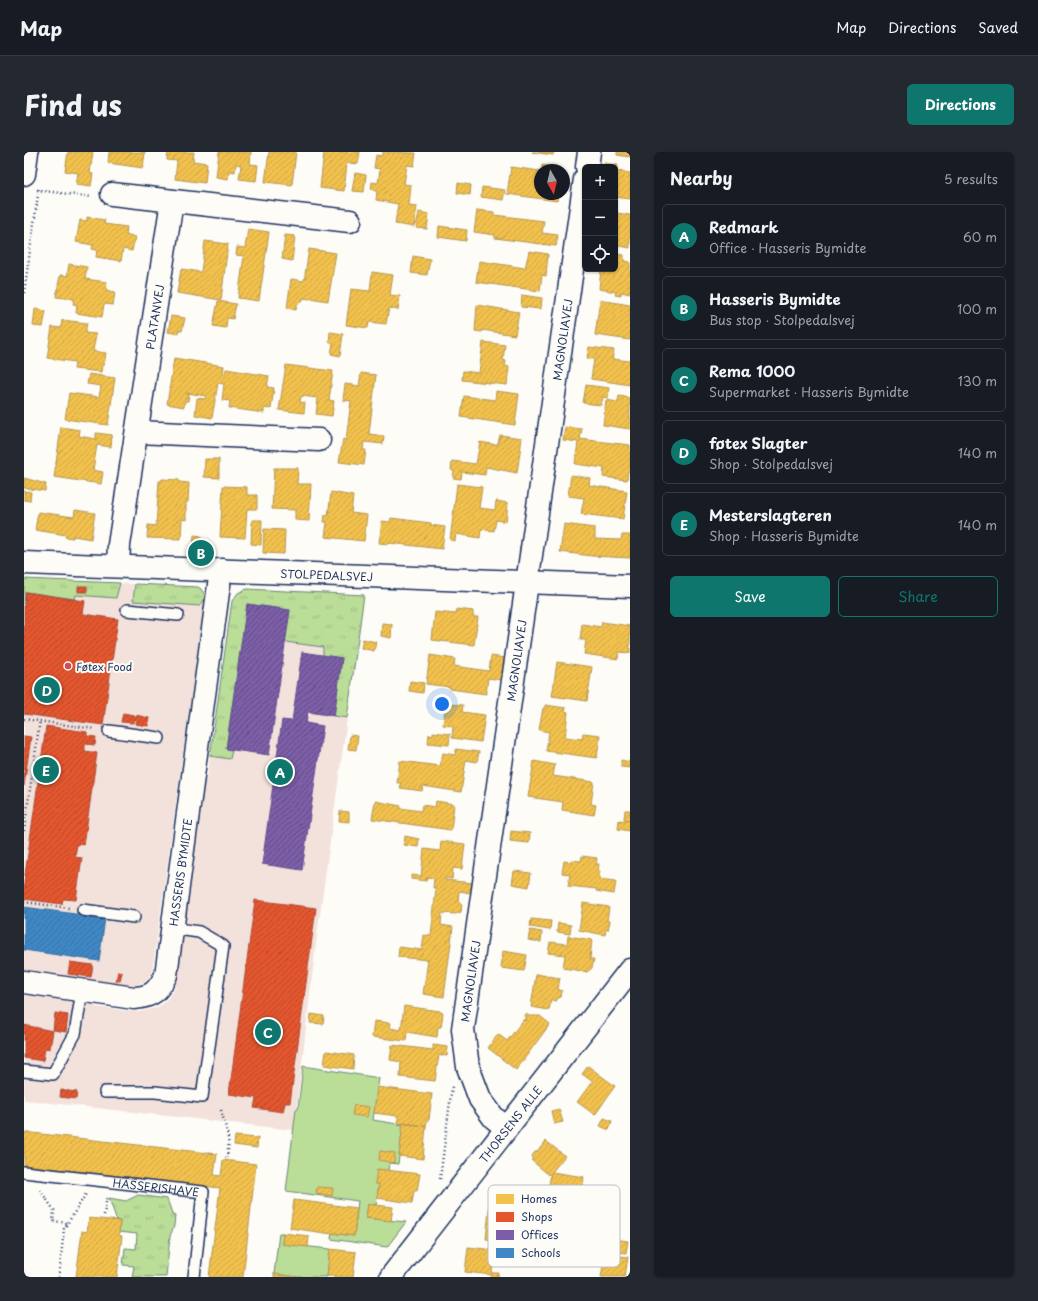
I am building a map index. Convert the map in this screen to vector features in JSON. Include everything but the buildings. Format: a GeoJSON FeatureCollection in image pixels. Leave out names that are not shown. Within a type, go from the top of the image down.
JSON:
{"type":"FeatureCollection","features":[{"type":"Feature","properties":{"kind":"street"},"geometry":{"type":"LineString","coordinates":[[27,152],[32,178]]}},
{"type":"Feature","properties":{"kind":"street"},"geometry":{"type":"LineString","coordinates":[[587,164],[589,152]]}},
{"type":"Feature","properties":{"kind":"street"},"geometry":{"type":"LineString","coordinates":[[112,194],[350,220]]}},
{"type":"Feature","properties":{"kind":"street","name":"MAGNOLIAVEJ"},"geometry":{"type":"LineString","coordinates":[[507,1128],[494,1118],[480,1099],[468,1067],[463,1029],[582,200]]}},
{"type":"Feature","properties":{"kind":"street","name":"PLATANVEJ"},"geometry":{"type":"LineString","coordinates":[[118,566],[119,545],[172,201]]}},
{"type":"Feature","properties":{"kind":"street"},"geometry":{"type":"LineString","coordinates":[[136,432],[319,440]]}},
{"type":"Feature","properties":{"kind":"street","name":"STOLPEDALSVEJ"},"geometry":{"type":"LineString","coordinates":[[24,563],[630,586]]}},
{"type":"Feature","properties":{"kind":"street","name":"HASSERIS BYMIDTE"},"geometry":{"type":"LineString","coordinates":[[24,982],[134,998],[146,997],[155,993],[161,986],[166,975],[171,928],[221,570]]}},
{"type":"Feature","properties":{"kind":"street","name":"THORSENS ALLE"},"geometry":{"type":"LineString","coordinates":[[401,1273],[507,1128],[630,970]]}},
{"type":"Feature","properties":{"kind":"lane"},"geometry":{"type":"LineString","coordinates":[[127,610],[178,616]]}},
{"type":"Feature","properties":{"kind":"lane"},"geometry":{"type":"LineString","coordinates":[[109,731],[160,738]]}},
{"type":"Feature","properties":{"kind":"lane"},"geometry":{"type":"LineString","coordinates":[[83,910],[134,917]]}},
{"type":"Feature","properties":{"kind":"lane"},"geometry":{"type":"LineString","coordinates":[[105,1092],[156,1092],[202,1097],[223,946],[199,932],[171,928]]}},
{"type":"Feature","properties":{"kind":"lane"},"geometry":{"type":"LineString","coordinates":[[24,1070],[52,1074],[75,1034],[82,991]]}},
{"type":"Feature","properties":{"kind":"lane","name":"HASSERISHAVE"},"geometry":{"type":"LineString","coordinates":[[24,1172],[203,1192],[194,1277]]}},
{"type":"Feature","properties":{"kind":"path"},"geometry":{"type":"LineString","coordinates":[[24,293],[39,190],[32,178]]}},
{"type":"Feature","properties":{"kind":"path"},"geometry":{"type":"LineString","coordinates":[[39,190],[100,198],[112,194]]}},
{"type":"Feature","properties":{"kind":"path"},"geometry":{"type":"LineString","coordinates":[[24,719],[40,720],[109,731]]}},
{"type":"Feature","properties":{"kind":"path"},"geometry":{"type":"LineString","coordinates":[[24,831],[40,720]]}},
{"type":"Feature","properties":{"kind":"path"},"geometry":{"type":"LineString","coordinates":[[24,902],[83,910]]}},
{"type":"Feature","properties":{"kind":"path"},"geometry":{"type":"LineString","coordinates":[[440,1182],[452,1084]]}},
{"type":"Feature","properties":{"kind":"path"},"geometry":{"type":"LineString","coordinates":[[221,1110],[228,1136],[227,1156],[225,1160]]}},
{"type":"Feature","properties":{"kind":"path"},"geometry":{"type":"LineString","coordinates":[[59,1277],[64,1229],[94,1180]]}},
{"type":"Feature","properties":{"kind":"path"},"geometry":{"type":"LineString","coordinates":[[37,1186],[54,1210],[53,1221],[68,1223]]}},
{"type":"Feature","properties":{"kind":"shaded area"},"geometry":{"type":"Polygon","coordinates":[[[24,579],[198,587],[206,597],[152,973],[147,980],[135,986],[110,984],[24,971],[24,579]]]}},
{"type":"Feature","properties":{"kind":"shaded area"},"geometry":{"type":"Polygon","coordinates":[[[247,589],[364,595],[316,943],[294,1130],[24,1100],[24,994],[96,1003],[96,1007],[138,1012],[156,1008],[164,1003],[174,990],[178,975],[204,780],[207,780],[230,610],[232,601],[238,593],[247,589]]]}},
{"type":"Feature","properties":{"kind":"green space"},"geometry":{"type":"Polygon","coordinates":[[[24,579],[120,583],[116,598],[76,595],[75,599],[26,592],[24,605],[24,579]]]}},
{"type":"Feature","properties":{"kind":"green space"},"geometry":{"type":"Polygon","coordinates":[[[135,584],[198,587],[206,597],[200,606],[133,601],[135,584]]]}},
{"type":"Feature","properties":{"kind":"green space"},"geometry":{"type":"Polygon","coordinates":[[[247,589],[364,595],[347,718],[334,716],[342,658],[323,655],[323,647],[285,642],[290,610],[247,604],[226,749],[232,750],[230,759],[210,756],[232,601],[238,593],[247,589]]]}},
{"type":"Feature","properties":{"kind":"green space"},"geometry":{"type":"Polygon","coordinates":[[[303,1066],[379,1078],[373,1120],[403,1125],[398,1164],[389,1163],[388,1171],[375,1183],[379,1184],[376,1205],[368,1204],[366,1218],[406,1222],[387,1247],[331,1239],[332,1233],[354,1236],[358,1201],[286,1191],[303,1066]]]}},
{"type":"Feature","properties":{"kind":"green space"},"geometry":{"type":"Polygon","coordinates":[[[138,1195],[167,1199],[173,1216],[175,1215],[174,1226],[170,1236],[166,1277],[132,1277],[134,1266],[123,1265],[125,1248],[136,1249],[137,1234],[119,1232],[120,1221],[117,1221],[109,1198],[126,1201],[138,1195]]]}},
{"type":"Feature","properties":{"kind":"green space"},"geometry":{"type":"Polygon","coordinates":[[[279,1233],[283,1233],[282,1244],[330,1249],[327,1277],[297,1277],[274,1274],[279,1233]]]}},
{"type":"Feature","properties":{"kind":"place","name":"Hasseris Bymidte"},"geometry":{"type":"Point","coordinates":[201,553]}},
{"type":"Feature","properties":{"kind":"place","name":"Føtex Food"},"geometry":{"type":"Point","coordinates":[68,666]}},
{"type":"Feature","properties":{"kind":"place","name":"føtex Slagter"},"geometry":{"type":"Point","coordinates":[47,690]}},
{"type":"Feature","properties":{"kind":"place","name":"Mesterslagteren"},"geometry":{"type":"Point","coordinates":[46,770]}},
{"type":"Feature","properties":{"kind":"place","name":"Redmark"},"geometry":{"type":"Point","coordinates":[280,772]}},
{"type":"Feature","properties":{"kind":"place","name":"Rema 1000"},"geometry":{"type":"Point","coordinates":[268,1032]}}]}
